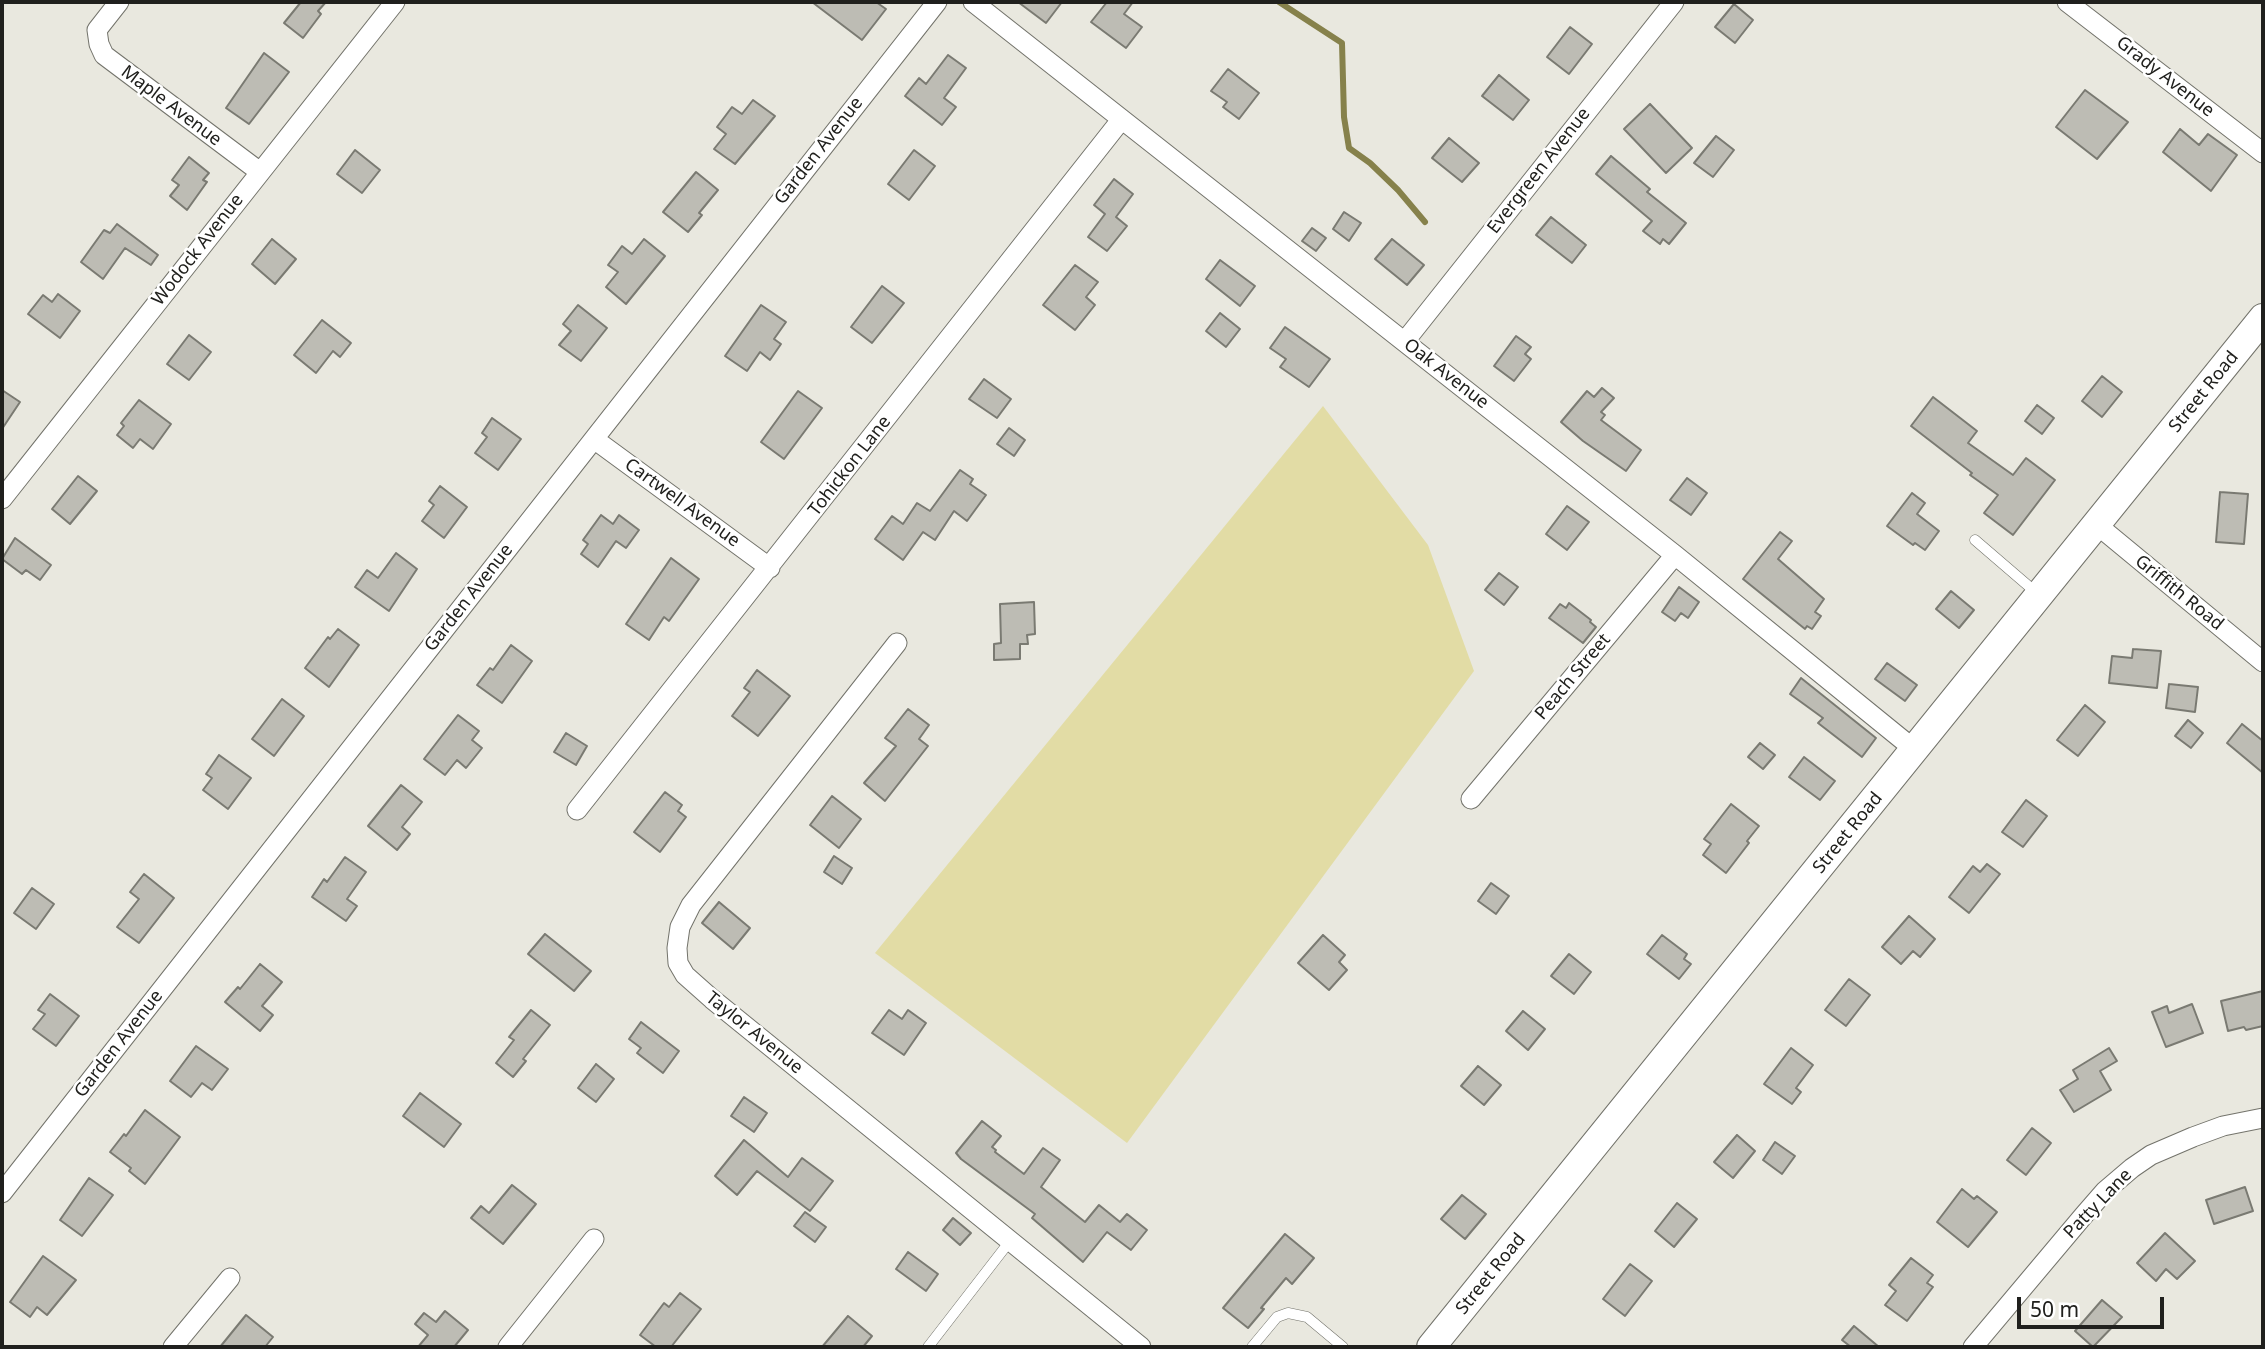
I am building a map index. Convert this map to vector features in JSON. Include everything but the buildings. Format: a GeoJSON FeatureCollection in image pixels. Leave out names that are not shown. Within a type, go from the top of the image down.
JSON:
{"type":"FeatureCollection","features":[{"type":"Feature","properties":{"kind":"main road","name":"Street Road"},"geometry":{"type":"LineString","coordinates":[[1432,1347],[2263,318]]}},
{"type":"Feature","properties":{"kind":"street","name":"Maple Avenue"},"geometry":{"type":"LineString","coordinates":[[119,2],[97,30],[99,44],[109,59],[260,172]]}},
{"type":"Feature","properties":{"kind":"street","name":"Wodock Avenue"},"geometry":{"type":"LineString","coordinates":[[2,499],[395,2]]}},
{"type":"Feature","properties":{"kind":"street","name":"Garden Avenue"},"geometry":{"type":"LineString","coordinates":[[2,1193],[937,2]]}},
{"type":"Feature","properties":{"kind":"street","name":"Oak Avenue"},"geometry":{"type":"LineString","coordinates":[[973,2],[1675,555],[1915,750]]}},
{"type":"Feature","properties":{"kind":"street","name":"Evergreen Avenue"},"geometry":{"type":"LineString","coordinates":[[1405,341],[1674,2]]}},
{"type":"Feature","properties":{"kind":"street","name":"Grady Avenue"},"geometry":{"type":"LineString","coordinates":[[2067,2],[2263,153]]}},
{"type":"Feature","properties":{"kind":"street","name":"Tohickon Lane"},"geometry":{"type":"LineString","coordinates":[[577,810],[1121,120]]}},
{"type":"Feature","properties":{"kind":"street","name":"Cartwell Avenue"},"geometry":{"type":"LineString","coordinates":[[594,439],[770,568]]}},
{"type":"Feature","properties":{"kind":"street","name":"Griffith Road"},"geometry":{"type":"LineString","coordinates":[[2095,524],[2263,662]]}},
{"type":"Feature","properties":{"kind":"street","name":"Peach Street"},"geometry":{"type":"LineString","coordinates":[[1471,799],[1675,555]]}},
{"type":"Feature","properties":{"kind":"street","name":"Taylor Avenue"},"geometry":{"type":"LineString","coordinates":[[897,643],[691,905],[680,927],[678,963],[685,975],[712,999],[1141,1347]]}},
{"type":"Feature","properties":{"kind":"street","name":"Patty Lane"},"geometry":{"type":"LineString","coordinates":[[1973,1347],[2105,1191],[2132,1168],[2151,1155],[2193,1137],[2223,1126],[2263,1118]]}},
{"type":"Feature","properties":{"kind":"street"},"geometry":{"type":"LineString","coordinates":[[508,1347],[594,1239]]}},
{"type":"Feature","properties":{"kind":"street"},"geometry":{"type":"LineString","coordinates":[[173,1347],[230,1278]]}},
{"type":"Feature","properties":{"kind":"lane"},"geometry":{"type":"LineString","coordinates":[[1975,540],[2039,595]]}},
{"type":"Feature","properties":{"kind":"lane"},"geometry":{"type":"LineString","coordinates":[[928,1347],[1010,1241]]}},
{"type":"Feature","properties":{"kind":"lane"},"geometry":{"type":"LineString","coordinates":[[1252,1347],[1277,1318],[1288,1313],[1307,1317],[1343,1347]]}},
{"type":"Feature","properties":{"kind":"shaded area"},"geometry":{"type":"Polygon","coordinates":[[[1323,406],[1428,545],[1474,671],[1127,1143],[875,953],[1323,406]]]}},
{"type":"Feature","properties":{"kind":"waterway"},"geometry":{"type":"LineString","coordinates":[[1279,2],[1342,43],[1344,117],[1349,148],[1370,163],[1398,190],[1425,222]]}}]}
